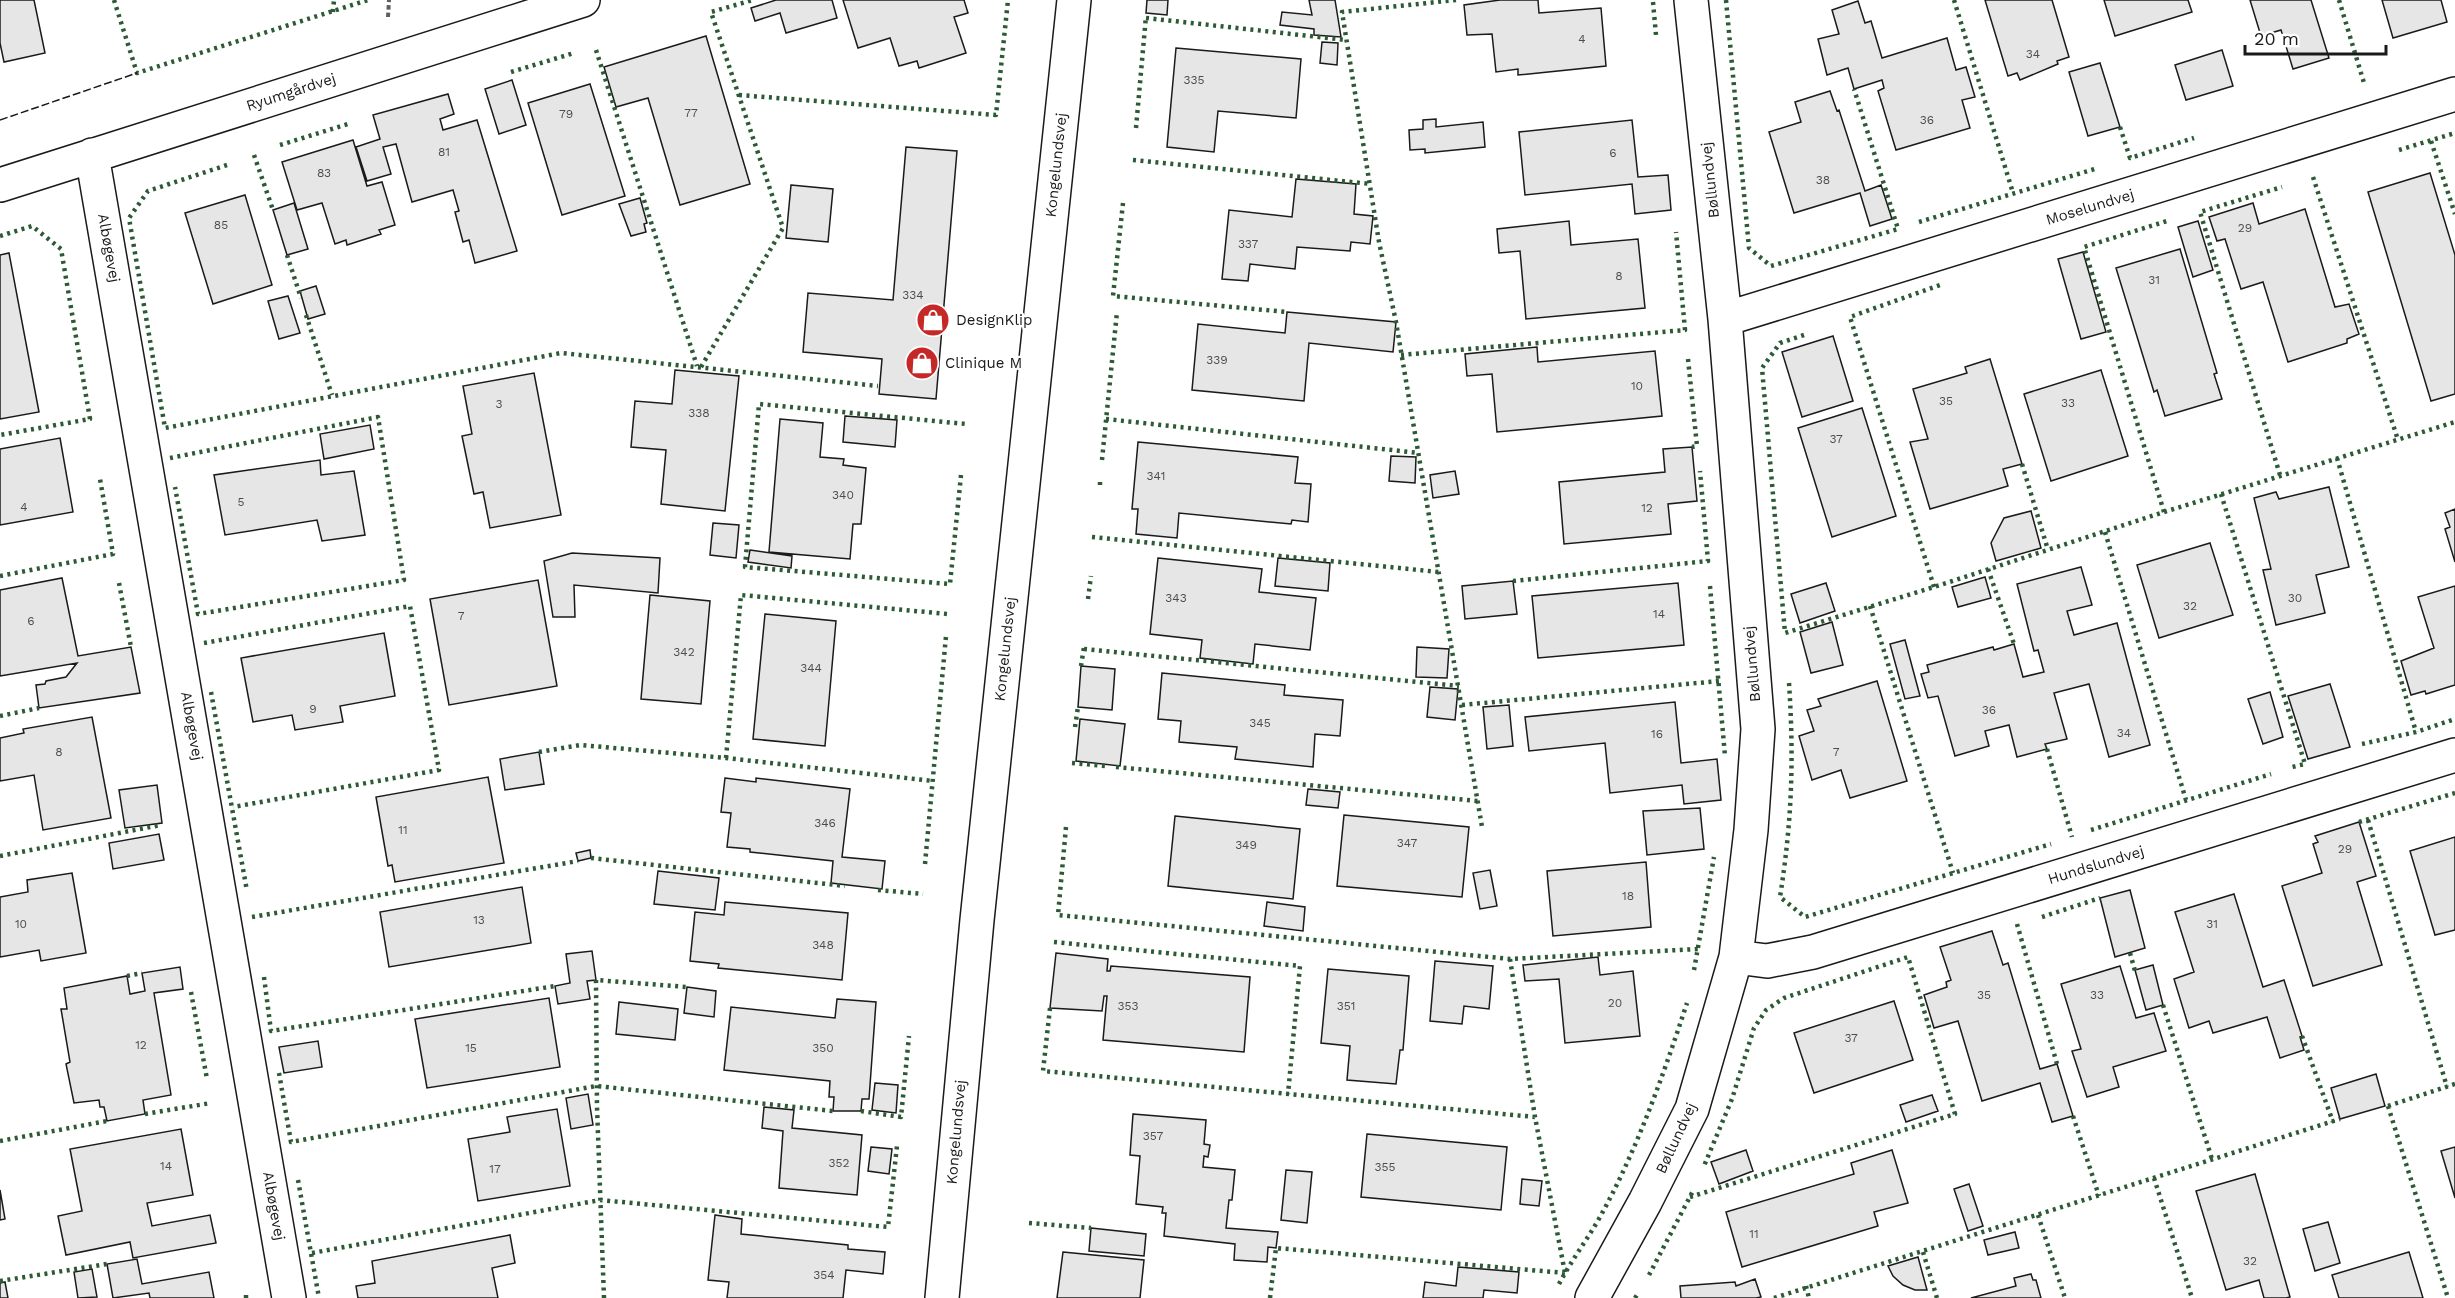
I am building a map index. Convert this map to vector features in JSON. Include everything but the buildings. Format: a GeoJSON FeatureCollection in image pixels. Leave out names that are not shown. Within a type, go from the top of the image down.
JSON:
{"type":"FeatureCollection","features":[{"type":"Feature","properties":{"kind":"street","name":"Ryumgårdvej"},"geometry":{"type":"LineString","coordinates":[[0,185],[583,0]]}},
{"type":"Feature","properties":{"kind":"street","name":"Kongelundsvej"},"geometry":{"type":"LineString","coordinates":[[942,1298],[976,932],[1074,0]]}},
{"type":"Feature","properties":{"kind":"street","name":"Bøllundvej"},"geometry":{"type":"LineString","coordinates":[[1592,1298],[1645,1202],[1692,1109],[1736,957],[1758,729],[1725,319],[1691,0]]}},
{"type":"Feature","properties":{"kind":"street","name":"Moselundvej"},"geometry":{"type":"LineString","coordinates":[[1725,319],[2455,94]]}},
{"type":"Feature","properties":{"kind":"street","name":"Albøgevej"},"geometry":{"type":"LineString","coordinates":[[92,155],[289,1298]]}},
{"type":"Feature","properties":{"kind":"street","name":"Hundslundvej"},"geometry":{"type":"LineString","coordinates":[[1736,957],[1767,961],[1813,952],[2455,755]]}},
{"type":"Feature","properties":{"kind":"hedge"},"geometry":{"type":"LineString","coordinates":[[114,0],[137,73],[368,0]]}},
{"type":"Feature","properties":{"kind":"hedge"},"geometry":{"type":"LineString","coordinates":[[333,12],[334,0]]}},
{"type":"Feature","properties":{"kind":"hedge"},"geometry":{"type":"LineString","coordinates":[[701,367],[783,228],[711,12],[753,0]]}},
{"type":"Feature","properties":{"kind":"hedge"},"geometry":{"type":"LineString","coordinates":[[739,95],[996,115],[1008,0]]}},
{"type":"Feature","properties":{"kind":"hedge"},"geometry":{"type":"LineString","coordinates":[[1456,0],[1342,12],[1379,242],[1396,322],[1482,827]]}},
{"type":"Feature","properties":{"kind":"hedge"},"geometry":{"type":"LineString","coordinates":[[1726,0],[1749,248],[1771,266],[1898,229],[1854,89]]}},
{"type":"Feature","properties":{"kind":"hedge"},"geometry":{"type":"LineString","coordinates":[[1954,0],[2013,193]]}},
{"type":"Feature","properties":{"kind":"hedge"},"geometry":{"type":"LineString","coordinates":[[2339,0],[2364,83]]}},
{"type":"Feature","properties":{"kind":"hedge"},"geometry":{"type":"LineString","coordinates":[[1653,2],[1656,35]]}},
{"type":"Feature","properties":{"kind":"hedge"},"geometry":{"type":"LineString","coordinates":[[1136,128],[1146,16]]}},
{"type":"Feature","properties":{"kind":"hedge"},"geometry":{"type":"LineString","coordinates":[[1146,18],[1346,40]]}},
{"type":"Feature","properties":{"kind":"hedge"},"geometry":{"type":"LineString","coordinates":[[596,50],[697,366]]}},
{"type":"Feature","properties":{"kind":"hedge"},"geometry":{"type":"LineString","coordinates":[[511,72],[574,53]]}},
{"type":"Feature","properties":{"kind":"hedge"},"geometry":{"type":"LineString","coordinates":[[280,145],[348,124]]}},
{"type":"Feature","properties":{"kind":"hedge"},"geometry":{"type":"LineString","coordinates":[[2120,127],[2130,158],[2194,138]]}},
{"type":"Feature","properties":{"kind":"hedge"},"geometry":{"type":"LineString","coordinates":[[2399,150],[2455,133]]}},
{"type":"Feature","properties":{"kind":"hedge"},"geometry":{"type":"LineString","coordinates":[[2431,141],[2455,214]]}},
{"type":"Feature","properties":{"kind":"hedge"},"geometry":{"type":"LineString","coordinates":[[254,155],[273,210]]}},
{"type":"Feature","properties":{"kind":"hedge"},"geometry":{"type":"LineString","coordinates":[[1133,160],[1371,184]]}},
{"type":"Feature","properties":{"kind":"hedge"},"geometry":{"type":"LineString","coordinates":[[227,165],[148,191],[129,218],[165,428],[561,353],[878,386]]}},
{"type":"Feature","properties":{"kind":"hedge"},"geometry":{"type":"LineString","coordinates":[[1919,222],[2098,168]]}},
{"type":"Feature","properties":{"kind":"hedge"},"geometry":{"type":"LineString","coordinates":[[2313,177],[2398,440]]}},
{"type":"Feature","properties":{"kind":"hedge"},"geometry":{"type":"LineString","coordinates":[[2280,475],[2200,212],[2282,187]]}},
{"type":"Feature","properties":{"kind":"hedge"},"geometry":{"type":"LineString","coordinates":[[1123,203],[1113,296],[1287,312]]}},
{"type":"Feature","properties":{"kind":"hedge"},"geometry":{"type":"LineString","coordinates":[[2164,512],[2084,247],[2167,221]]}},
{"type":"Feature","properties":{"kind":"hedge"},"geometry":{"type":"LineString","coordinates":[[0,236],[32,226],[61,249],[90,419],[0,435]]}},
{"type":"Feature","properties":{"kind":"hedge"},"geometry":{"type":"LineString","coordinates":[[1401,355],[1685,330],[1676,232]]}},
{"type":"Feature","properties":{"kind":"hedge"},"geometry":{"type":"LineString","coordinates":[[287,255],[301,298]]}},
{"type":"Feature","properties":{"kind":"hedge"},"geometry":{"type":"LineString","coordinates":[[1934,587],[1850,317],[1943,284]]}},
{"type":"Feature","properties":{"kind":"hedge"},"geometry":{"type":"LineString","coordinates":[[1102,460],[1117,312]]}},
{"type":"Feature","properties":{"kind":"hedge"},"geometry":{"type":"LineString","coordinates":[[306,315],[332,395]]}},
{"type":"Feature","properties":{"kind":"hedge"},"geometry":{"type":"LineString","coordinates":[[1804,335],[1780,343],[1762,368],[1785,633],[2455,422]]}},
{"type":"Feature","properties":{"kind":"hedge"},"geometry":{"type":"LineString","coordinates":[[1688,359],[1697,446],[1692,447]]}},
{"type":"Feature","properties":{"kind":"hedge"},"geometry":{"type":"LineString","coordinates":[[961,475],[950,584],[745,567],[759,404],[966,424]]}},
{"type":"Feature","properties":{"kind":"hedge"},"geometry":{"type":"LineString","coordinates":[[170,458],[378,417],[404,580],[198,614],[175,487]]}},
{"type":"Feature","properties":{"kind":"hedge"},"geometry":{"type":"LineString","coordinates":[[1106,419],[1419,453]]}},
{"type":"Feature","properties":{"kind":"hedge"},"geometry":{"type":"LineString","coordinates":[[2337,458],[2416,732]]}},
{"type":"Feature","properties":{"kind":"hedge"},"geometry":{"type":"LineString","coordinates":[[2022,464],[2048,550]]}},
{"type":"Feature","properties":{"kind":"hedge"},"geometry":{"type":"LineString","coordinates":[[1513,581],[1708,561],[1700,471]]}},
{"type":"Feature","properties":{"kind":"hedge"},"geometry":{"type":"LineString","coordinates":[[0,576],[113,554],[100,479]]}},
{"type":"Feature","properties":{"kind":"hedge"},"geometry":{"type":"LineString","coordinates":[[1100,482],[1100,489]]}},
{"type":"Feature","properties":{"kind":"hedge"},"geometry":{"type":"LineString","coordinates":[[2221,494],[2305,764],[2292,767]]}},
{"type":"Feature","properties":{"kind":"hedge"},"geometry":{"type":"LineString","coordinates":[[2105,532],[2186,800]]}},
{"type":"Feature","properties":{"kind":"hedge"},"geometry":{"type":"LineString","coordinates":[[1092,537],[1439,572]]}},
{"type":"Feature","properties":{"kind":"hedge"},"geometry":{"type":"LineString","coordinates":[[1988,569],[2014,644]]}},
{"type":"Feature","properties":{"kind":"hedge"},"geometry":{"type":"LineString","coordinates":[[1088,599],[1091,576]]}},
{"type":"Feature","properties":{"kind":"hedge"},"geometry":{"type":"LineString","coordinates":[[119,583],[131,647]]}},
{"type":"Feature","properties":{"kind":"hedge"},"geometry":{"type":"LineString","coordinates":[[1710,586],[1725,756]]}},
{"type":"Feature","properties":{"kind":"hedge"},"geometry":{"type":"LineString","coordinates":[[726,758],[741,595],[948,614]]}},
{"type":"Feature","properties":{"kind":"hedge"},"geometry":{"type":"LineString","coordinates":[[204,643],[410,606],[439,770],[233,807]]}},
{"type":"Feature","properties":{"kind":"hedge"},"geometry":{"type":"LineString","coordinates":[[1870,606],[1953,873]]}},
{"type":"Feature","properties":{"kind":"hedge"},"geometry":{"type":"LineString","coordinates":[[925,864],[946,636]]}},
{"type":"Feature","properties":{"kind":"hedge"},"geometry":{"type":"LineString","coordinates":[[1081,666],[1084,647]]}},
{"type":"Feature","properties":{"kind":"hedge"},"geometry":{"type":"LineString","coordinates":[[1084,649],[1459,686]]}},
{"type":"Feature","properties":{"kind":"hedge"},"geometry":{"type":"LineString","coordinates":[[1462,705],[1719,681]]}},
{"type":"Feature","properties":{"kind":"hedge"},"geometry":{"type":"LineString","coordinates":[[1789,683],[1791,790],[1780,897],[1805,917],[2051,844]]}},
{"type":"Feature","properties":{"kind":"hedge"},"geometry":{"type":"LineString","coordinates":[[211,692],[247,891]]}},
{"type":"Feature","properties":{"kind":"hedge"},"geometry":{"type":"LineString","coordinates":[[1075,727],[1078,707]]}},
{"type":"Feature","properties":{"kind":"hedge"},"geometry":{"type":"LineString","coordinates":[[0,716],[39,708]]}},
{"type":"Feature","properties":{"kind":"hedge"},"geometry":{"type":"LineString","coordinates":[[2362,744],[2416,732],[2455,719]]}},
{"type":"Feature","properties":{"kind":"hedge"},"geometry":{"type":"LineString","coordinates":[[539,752],[581,745],[726,758],[933,781]]}},
{"type":"Feature","properties":{"kind":"hedge"},"geometry":{"type":"LineString","coordinates":[[2047,749],[2072,837]]}},
{"type":"Feature","properties":{"kind":"hedge"},"geometry":{"type":"LineString","coordinates":[[1072,763],[1105,766]]}},
{"type":"Feature","properties":{"kind":"hedge"},"geometry":{"type":"LineString","coordinates":[[1116,767],[1478,801]]}},
{"type":"Feature","properties":{"kind":"hedge"},"geometry":{"type":"LineString","coordinates":[[2091,830],[2271,774]]}},
{"type":"Feature","properties":{"kind":"hedge"},"geometry":{"type":"LineString","coordinates":[[2359,822],[2455,793]]}},
{"type":"Feature","properties":{"kind":"hedge"},"geometry":{"type":"LineString","coordinates":[[2368,820],[2447,1087]]}},
{"type":"Feature","properties":{"kind":"hedge"},"geometry":{"type":"LineString","coordinates":[[0,856],[161,825]]}},
{"type":"Feature","properties":{"kind":"hedge"},"geometry":{"type":"LineString","coordinates":[[1066,827],[1058,915],[1510,959],[1698,949]]}},
{"type":"Feature","properties":{"kind":"hedge"},"geometry":{"type":"LineString","coordinates":[[1694,970],[1714,857]]}},
{"type":"Feature","properties":{"kind":"hedge"},"geometry":{"type":"LineString","coordinates":[[591,858],[845,886]]}},
{"type":"Feature","properties":{"kind":"hedge"},"geometry":{"type":"LineString","coordinates":[[252,917],[578,861]]}},
{"type":"Feature","properties":{"kind":"hedge"},"geometry":{"type":"LineString","coordinates":[[878,890],[923,894]]}},
{"type":"Feature","properties":{"kind":"hedge"},"geometry":{"type":"LineString","coordinates":[[2042,917],[2100,898]]}},
{"type":"Feature","properties":{"kind":"hedge"},"geometry":{"type":"LineString","coordinates":[[2017,924],[2057,1064]]}},
{"type":"Feature","properties":{"kind":"hedge"},"geometry":{"type":"LineString","coordinates":[[1054,942],[1300,966],[1288,1094]]}},
{"type":"Feature","properties":{"kind":"hedge"},"geometry":{"type":"LineString","coordinates":[[2130,953],[2135,971]]}},
{"type":"Feature","properties":{"kind":"hedge"},"geometry":{"type":"LineString","coordinates":[[1690,1197],[1955,1114],[1908,957],[1784,998],[1766,1010],[1754,1028],[1732,1099],[1704,1166]]}},
{"type":"Feature","properties":{"kind":"hedge"},"geometry":{"type":"LineString","coordinates":[[1510,959],[1535,1117],[1565,1273]]}},
{"type":"Feature","properties":{"kind":"hedge"},"geometry":{"type":"LineString","coordinates":[[127,976],[142,973]]}},
{"type":"Feature","properties":{"kind":"hedge"},"geometry":{"type":"LineString","coordinates":[[264,977],[271,1031],[555,986]]}},
{"type":"Feature","properties":{"kind":"hedge"},"geometry":{"type":"LineString","coordinates":[[604,1298],[597,1107],[596,980],[687,987]]}},
{"type":"Feature","properties":{"kind":"hedge"},"geometry":{"type":"LineString","coordinates":[[191,992],[207,1079]]}},
{"type":"Feature","properties":{"kind":"hedge"},"geometry":{"type":"LineString","coordinates":[[1559,1284],[1600,1217],[1626,1166],[1659,1085],[1687,1003]]}},
{"type":"Feature","properties":{"kind":"hedge"},"geometry":{"type":"LineString","coordinates":[[2163,1005],[2212,1159]]}},
{"type":"Feature","properties":{"kind":"hedge"},"geometry":{"type":"LineString","coordinates":[[1050,1008],[1043,1071],[1535,1117]]}},
{"type":"Feature","properties":{"kind":"hedge"},"geometry":{"type":"LineString","coordinates":[[861,1111],[901,1117],[909,1036]]}},
{"type":"Feature","properties":{"kind":"hedge"},"geometry":{"type":"LineString","coordinates":[[2302,1036],[2333,1122]]}},
{"type":"Feature","properties":{"kind":"hedge"},"geometry":{"type":"LineString","coordinates":[[279,1073],[291,1142],[596,1086],[833,1111]]}},
{"type":"Feature","properties":{"kind":"hedge"},"geometry":{"type":"LineString","coordinates":[[2388,1106],[2455,1084]]}},
{"type":"Feature","properties":{"kind":"hedge"},"geometry":{"type":"LineString","coordinates":[[145,1114],[211,1103]]}},
{"type":"Feature","properties":{"kind":"hedge"},"geometry":{"type":"LineString","coordinates":[[2388,1106],[2448,1298]]}},
{"type":"Feature","properties":{"kind":"hedge"},"geometry":{"type":"LineString","coordinates":[[2073,1116],[2099,1196]]}},
{"type":"Feature","properties":{"kind":"hedge"},"geometry":{"type":"LineString","coordinates":[[1774,1298],[2340,1119]]}},
{"type":"Feature","properties":{"kind":"hedge"},"geometry":{"type":"LineString","coordinates":[[0,1141],[107,1121]]}},
{"type":"Feature","properties":{"kind":"hedge"},"geometry":{"type":"LineString","coordinates":[[312,1253],[600,1200],[888,1227],[897,1146]]}},
{"type":"Feature","properties":{"kind":"hedge"},"geometry":{"type":"LineString","coordinates":[[2154,1178],[2192,1298]]}},
{"type":"Feature","properties":{"kind":"hedge"},"geometry":{"type":"LineString","coordinates":[[298,1180],[319,1298]]}},
{"type":"Feature","properties":{"kind":"hedge"},"geometry":{"type":"LineString","coordinates":[[1649,1275],[1694,1189]]}},
{"type":"Feature","properties":{"kind":"hedge"},"geometry":{"type":"LineString","coordinates":[[2038,1215],[2065,1298]]}},
{"type":"Feature","properties":{"kind":"hedge"},"geometry":{"type":"LineString","coordinates":[[1029,1223],[1091,1228]]}},
{"type":"Feature","properties":{"kind":"hedge"},"geometry":{"type":"LineString","coordinates":[[1270,1298],[1276,1248],[1565,1273]]}},
{"type":"Feature","properties":{"kind":"hedge"},"geometry":{"type":"LineString","coordinates":[[1923,1252],[1937,1298]]}},
{"type":"Feature","properties":{"kind":"hedge"},"geometry":{"type":"LineString","coordinates":[[0,1281],[107,1264]]}},
{"type":"Feature","properties":{"kind":"hedge"},"geometry":{"type":"LineString","coordinates":[[1806,1286],[1809,1298]]}},
{"type":"Feature","properties":{"kind":"fence"},"geometry":{"type":"LineString","coordinates":[[0,120],[137,73]]}},
{"type":"Feature","properties":{"kind":"place","name":"DesignKlip"},"geometry":{"type":"Point","coordinates":[933,320]}},
{"type":"Feature","properties":{"kind":"place","name":"Clinique M"},"geometry":{"type":"Point","coordinates":[922,363]}}]}
